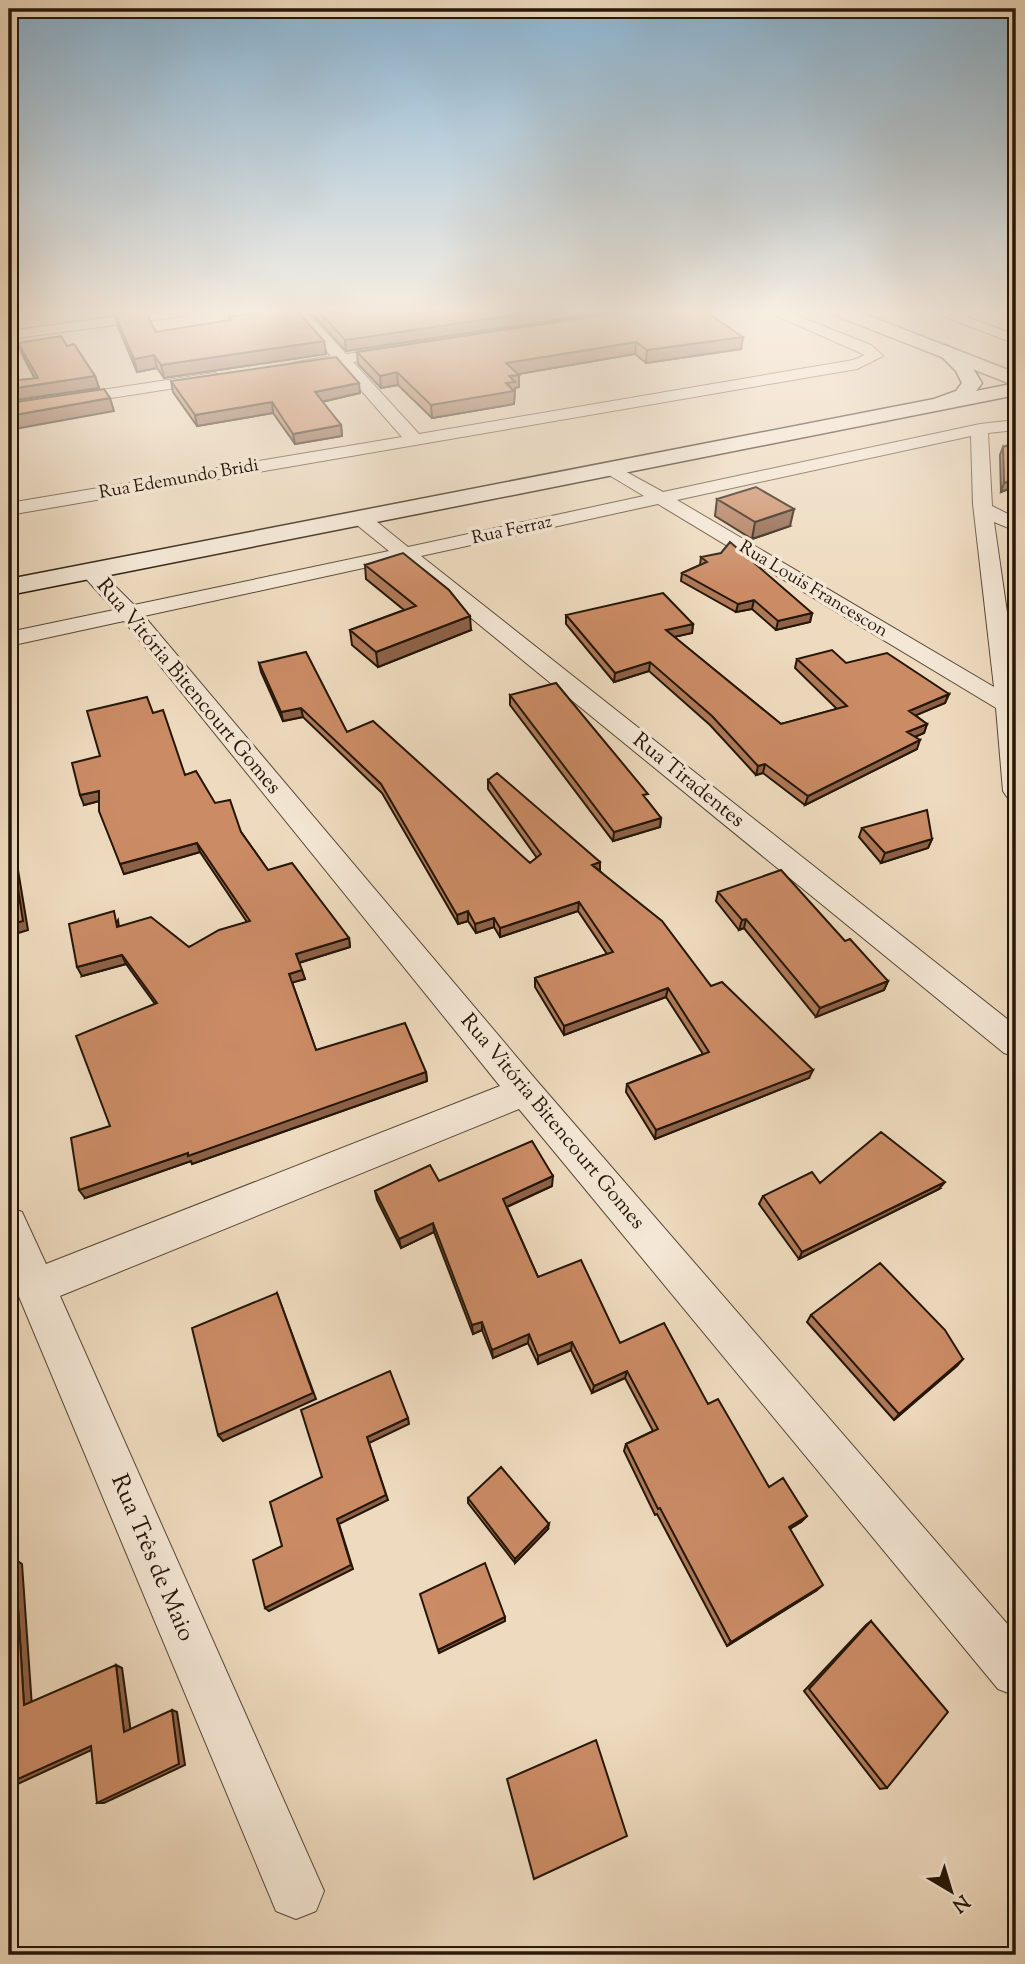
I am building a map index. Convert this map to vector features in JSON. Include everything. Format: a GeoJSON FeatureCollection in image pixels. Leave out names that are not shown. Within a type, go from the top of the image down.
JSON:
{"type":"FeatureCollection","features":[{"type":"Feature","properties":{"kind":"main road"},"geometry":{"type":"LineString","coordinates":[[932,406],[939,404]]}},
{"type":"Feature","properties":{"kind":"main road"},"geometry":{"type":"LineString","coordinates":[[9,587],[944,404]]}},
{"type":"Feature","properties":{"kind":"main road"},"geometry":{"type":"LineString","coordinates":[[932,406],[1016,407]]}},
{"type":"Feature","properties":{"kind":"street"},"geometry":{"type":"LineString","coordinates":[[9,409],[45,404]]}},
{"type":"Feature","properties":{"kind":"street"},"geometry":{"type":"LineString","coordinates":[[382,404],[414,439]]}},
{"type":"Feature","properties":{"kind":"street","name":"Rua Edemundo Bridi"},"geometry":{"type":"LineString","coordinates":[[9,509],[623,404]]}},
{"type":"Feature","properties":{"kind":"street","name":"Rua Ferraz"},"geometry":{"type":"LineString","coordinates":[[9,639],[980,429],[1016,425]]}},
{"type":"Feature","properties":{"kind":"street"},"geometry":{"type":"LineString","coordinates":[[980,429],[984,509],[1013,708],[1016,791]]}},
{"type":"Feature","properties":{"kind":"street","name":"Rua Louis Francescon"},"geometry":{"type":"LineString","coordinates":[[610,468],[1013,708]]}},
{"type":"Feature","properties":{"kind":"street"},"geometry":{"type":"LineString","coordinates":[[984,509],[1016,525]]}},
{"type":"Feature","properties":{"kind":"street","name":"Rua Tiradentes"},"geometry":{"type":"LineString","coordinates":[[359,517],[1016,1045]]}},
{"type":"Feature","properties":{"kind":"street","name":"Rua Vitória Bitencourt Gomes"},"geometry":{"type":"LineString","coordinates":[[89,571],[130,613],[525,1091],[1016,1671]]}},
{"type":"Feature","properties":{"kind":"street"},"geometry":{"type":"LineString","coordinates":[[35,1287],[525,1091]]}},
{"type":"Feature","properties":{"kind":"street","name":"Rua Três de Maio"},"geometry":{"type":"LineString","coordinates":[[9,1224],[296,1891]]}},
{"type":"Feature","properties":{"kind":"building"},"geometry":{"type":"Polygon","coordinates":[[[9,404],[78,404],[9,416],[9,404]]]}},
{"type":"Feature","properties":{"kind":"building"},"geometry":{"type":"Polygon","coordinates":[[[187,404],[262,404],[195,415],[187,404]]]}},
{"type":"Feature","properties":{"kind":"building"},"geometry":{"type":"Polygon","coordinates":[[[273,404],[324,404],[341,425],[293,434],[273,404]]]}},
{"type":"Feature","properties":{"kind":"building"},"geometry":{"type":"Polygon","coordinates":[[[1016,442],[1016,479],[1004,483],[1003,447],[1016,442]]]}},
{"type":"Feature","properties":{"kind":"building"},"geometry":{"type":"Polygon","coordinates":[[[756,487],[794,509],[755,522],[717,499],[756,487]]]}},
{"type":"Feature","properties":{"kind":"building"},"geometry":{"type":"Polygon","coordinates":[[[730,542],[812,613],[778,621],[754,600],[738,604],[682,573],[707,562],[701,557],[721,553],[730,542]]]}},
{"type":"Feature","properties":{"kind":"building"},"geometry":{"type":"Polygon","coordinates":[[[403,553],[449,590],[470,616],[376,652],[350,630],[416,606],[365,565],[403,553]]]}},
{"type":"Feature","properties":{"kind":"building"},"geometry":{"type":"Polygon","coordinates":[[[663,593],[693,624],[666,630],[781,724],[847,706],[797,659],[832,650],[846,663],[887,653],[949,694],[909,711],[927,724],[907,732],[920,740],[808,796],[765,764],[758,766],[712,716],[650,662],[615,673],[566,615],[663,593]]]}},
{"type":"Feature","properties":{"kind":"building"},"geometry":{"type":"Polygon","coordinates":[[[306,652],[347,732],[373,721],[530,863],[541,854],[488,780],[497,773],[600,862],[592,865],[662,921],[711,986],[722,982],[813,1070],[656,1130],[627,1084],[709,1052],[668,988],[564,1026],[535,978],[613,952],[579,902],[500,928],[494,918],[475,924],[468,911],[457,915],[381,784],[301,708],[281,712],[259,663],[306,652]]]}},
{"type":"Feature","properties":{"kind":"building"},"geometry":{"type":"Polygon","coordinates":[[[556,683],[648,794],[643,795],[661,818],[614,832],[510,695],[556,683]]]}},
{"type":"Feature","properties":{"kind":"building"},"geometry":{"type":"Polygon","coordinates":[[[147,697],[153,713],[163,710],[185,775],[196,771],[215,803],[230,800],[241,832],[268,870],[292,863],[349,938],[296,954],[302,970],[289,974],[316,1050],[405,1023],[426,1072],[188,1156],[188,1153],[79,1190],[71,1138],[110,1126],[76,1036],[157,1003],[122,955],[77,967],[69,924],[114,911],[117,927],[151,917],[189,947],[219,930],[250,921],[197,843],[120,864],[99,811],[99,791],[80,795],[72,763],[100,756],[87,711],[147,697]]]}},
{"type":"Feature","properties":{"kind":"building"},"geometry":{"type":"Polygon","coordinates":[[[927,810],[932,839],[885,853],[862,828],[927,810]]]}},
{"type":"Feature","properties":{"kind":"building"},"geometry":{"type":"Polygon","coordinates":[[[9,832],[23,921],[9,925],[9,832]]]}},
{"type":"Feature","properties":{"kind":"building"},"geometry":{"type":"Polygon","coordinates":[[[781,870],[845,941],[850,939],[888,981],[820,1008],[746,919],[742,920],[718,892],[781,870]]]}},
{"type":"Feature","properties":{"kind":"building"},"geometry":{"type":"Polygon","coordinates":[[[881,1132],[945,1182],[802,1252],[763,1196],[812,1172],[820,1183],[881,1132]]]}},
{"type":"Feature","properties":{"kind":"building"},"geometry":{"type":"Polygon","coordinates":[[[532,1141],[553,1176],[503,1199],[538,1277],[581,1260],[620,1343],[664,1323],[708,1404],[718,1399],[769,1487],[783,1478],[807,1516],[789,1527],[823,1585],[731,1642],[660,1508],[658,1509],[626,1444],[658,1429],[627,1371],[594,1386],[572,1342],[538,1356],[529,1334],[492,1350],[482,1322],[472,1325],[433,1223],[399,1239],[375,1191],[430,1165],[439,1181],[532,1141]]]}},
{"type":"Feature","properties":{"kind":"building"},"geometry":{"type":"Polygon","coordinates":[[[880,1263],[945,1330],[963,1359],[899,1414],[811,1315],[880,1263]]]}},
{"type":"Feature","properties":{"kind":"building"},"geometry":{"type":"Polygon","coordinates":[[[277,1293],[313,1393],[218,1435],[192,1328],[277,1293]]]}},
{"type":"Feature","properties":{"kind":"building"},"geometry":{"type":"Polygon","coordinates":[[[390,1371],[408,1418],[367,1437],[386,1495],[337,1519],[351,1565],[265,1608],[253,1560],[282,1546],[270,1502],[322,1477],[301,1410],[390,1371]]]}},
{"type":"Feature","properties":{"kind":"building"},"geometry":{"type":"Polygon","coordinates":[[[501,1467],[549,1524],[515,1559],[468,1498],[501,1467]]]}},
{"type":"Feature","properties":{"kind":"building"},"geometry":{"type":"Polygon","coordinates":[[[15,1559],[24,1705],[116,1665],[124,1732],[172,1710],[179,1764],[97,1803],[91,1746],[9,1783],[9,1562],[15,1559]]]}},
{"type":"Feature","properties":{"kind":"building"},"geometry":{"type":"Polygon","coordinates":[[[485,1563],[505,1617],[438,1650],[420,1594],[485,1563]]]}},
{"type":"Feature","properties":{"kind":"building"},"geometry":{"type":"Polygon","coordinates":[[[871,1621],[948,1712],[887,1788],[809,1689],[871,1621]]]}},
{"type":"Feature","properties":{"kind":"building"},"geometry":{"type":"Polygon","coordinates":[[[596,1740],[627,1836],[534,1879],[507,1779],[596,1740]]]}}]}
